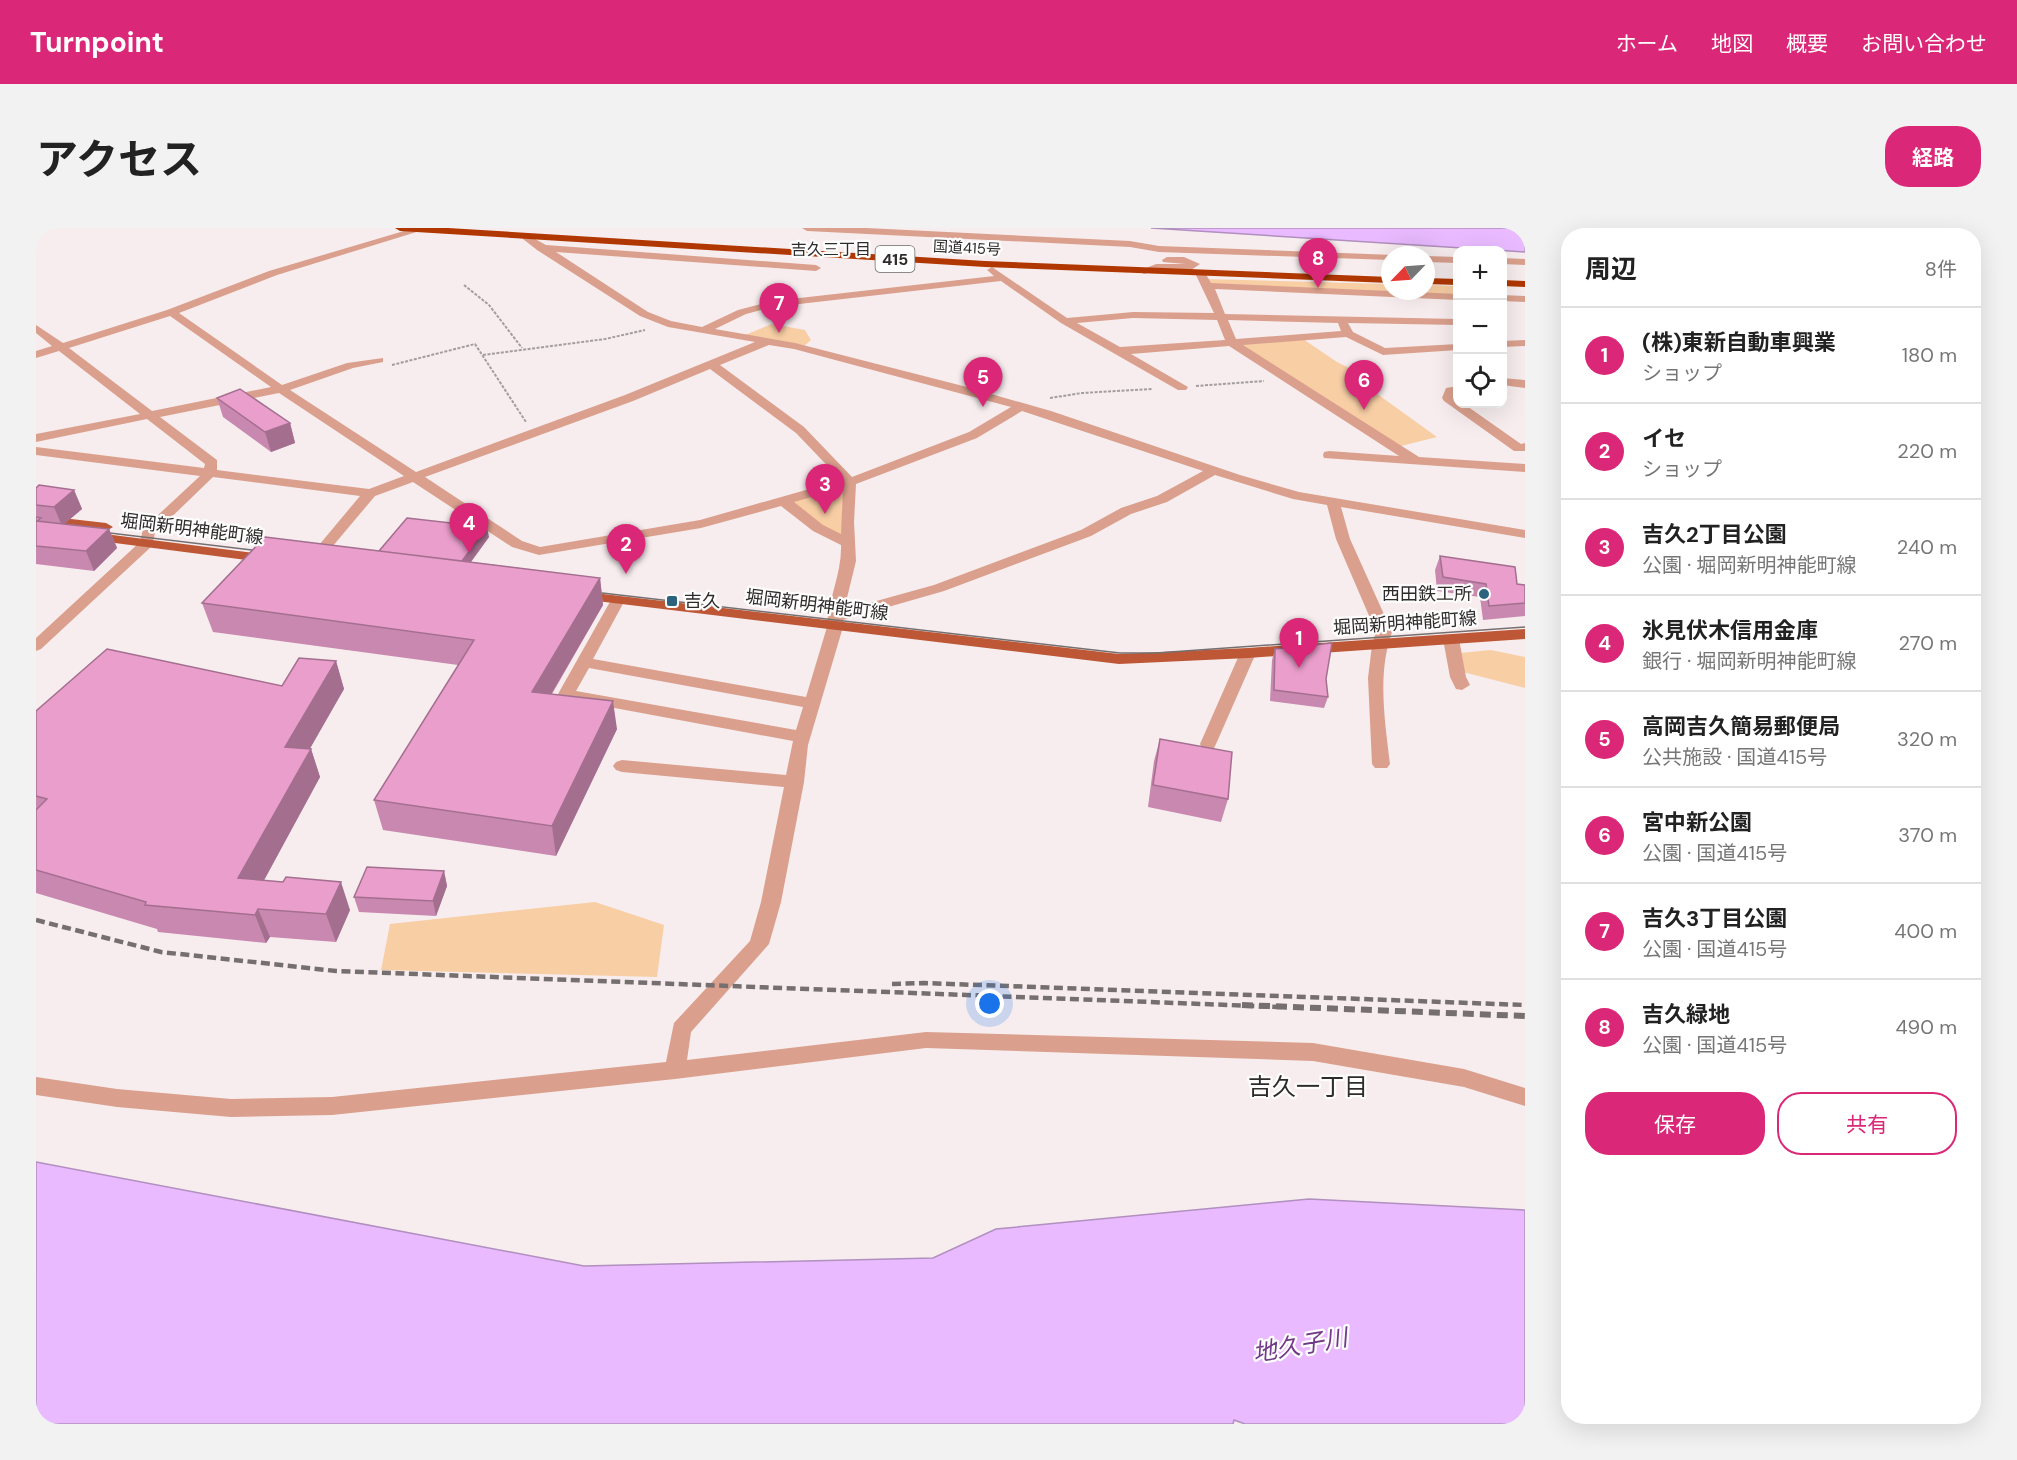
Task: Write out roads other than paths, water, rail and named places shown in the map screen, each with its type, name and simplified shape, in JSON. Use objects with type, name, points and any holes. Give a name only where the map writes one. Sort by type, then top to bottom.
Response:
[{"type":"highway","name":"国道415号","points":[[400,228],[985,264],[1381,280]]},
{"type":"highway","points":[[1435,281],[1453,282]]},
{"type":"highway","points":[[1507,283],[1525,284]]},
{"type":"main road","name":"堀岡新明神能町線","points":[[36,519],[147,538]]},
{"type":"main road","name":"堀岡新明神能町線","points":[[36,529],[147,538],[338,561]]},
{"type":"main road","name":"堀岡新明神能町線","points":[[1525,622],[1381,638],[1248,653],[1119,659],[835,622],[562,588],[618,600],[835,622],[1120,648],[1381,638],[1451,639],[1525,634]]},
{"type":"street","points":[[807,228],[1130,244],[1160,249],[1381,257]]},
{"type":"street","points":[[36,355],[171,312],[273,273],[418,230]]},
{"type":"street","points":[[951,235],[952,240],[1113,254]]},
{"type":"street","points":[[526,237],[644,314],[668,324],[822,352],[1020,407],[1160,451],[1265,488],[1333,502],[1525,534]]},
{"type":"street","points":[[540,247],[816,268]]},
{"type":"street","points":[[1435,259],[1453,260]]},
{"type":"street","points":[[1144,271],[1156,267],[1191,267],[1195,264],[1184,260],[1148,260]]},
{"type":"street","points":[[1507,261],[1525,262]]},
{"type":"street","points":[[985,264],[1065,321],[1182,387]]},
{"type":"street","points":[[1200,273],[1208,286],[1232,343],[1416,461]]},
{"type":"street","points":[[704,330],[742,312],[773,304],[1002,278]]},
{"type":"street","points":[[1208,286],[1453,297]]},
{"type":"street","points":[[1507,298],[1525,299]]},
{"type":"street","points":[[171,312],[281,389],[517,544],[539,551],[701,524],[850,482],[973,435],[1020,407]]},
{"type":"street","points":[[1065,321],[1133,315],[1453,322]]},
{"type":"street","points":[[1340,320],[1348,334]]},
{"type":"street","points":[[36,328],[212,463],[210,473],[36,646]]},
{"type":"street","points":[[1119,351],[1348,334],[1383,352],[1453,347]]},
{"type":"street","points":[[300,557],[370,493],[629,398],[710,363],[768,342]]},
{"type":"street","points":[[1507,343],[1525,343]]},
{"type":"street","points":[[36,438],[281,389],[329,371],[379,360]]},
{"type":"street","points":[[675,1070],[681,1029],[759,944],[771,902],[802,737],[835,622],[849,561],[847,522],[850,482],[800,430],[710,363]]},
{"type":"street","points":[[1507,382],[1525,384]]},
{"type":"street","points":[[1453,391],[1449,391],[1448,398],[1453,401]]},
{"type":"street","points":[[1463,408],[1520,447],[1525,447]]},
{"type":"street","points":[[36,451],[370,493]]},
{"type":"street","points":[[1329,455],[1525,468]]},
{"type":"street","points":[[835,622],[939,588],[1086,533],[1126,511],[1162,499],[1213,471]]},
{"type":"street","points":[[784,501],[818,528],[848,543]]},
{"type":"street","points":[[1333,502],[1343,539],[1381,638],[1376,715],[1381,764]]},
{"type":"street","points":[[618,600],[566,694],[802,737]]},
{"type":"street","points":[[1451,639],[1458,677],[1462,685]]},
{"type":"street","points":[[1208,744],[1248,653]]},
{"type":"street","points":[[584,662],[812,704]]},
{"type":"street","points":[[622,766],[795,782]]},
{"type":"street","points":[[36,1086],[117,1098],[231,1108],[320,1106],[675,1070],[926,1040],[1313,1052],[1464,1078],[1525,1097]]},
{"type":"water","points":[[1151,228],[1525,228],[1525,252],[1507,251],[1507,246],[1432,246]]},
{"type":"water","name":"地久子川","points":[[36,1162],[584,1266],[933,1258],[996,1229],[1309,1199],[1525,1210],[1525,1424],[1245,1424],[1234,1420],[1233,1424],[36,1424]]},
{"type":"tram line","points":[[93,531],[269,552]]},
{"type":"tram line","points":[[585,591],[1120,653],[1156,653],[1525,627]]},
{"type":"railway","points":[[36,920],[161,952],[336,971],[1281,1007]]},
{"type":"railway","points":[[892,984],[924,983],[1525,1005]]},
{"type":"railway","points":[[1242,1005],[1525,1016]]},
{"type":"place","name":"吉久緑地","points":[[1318,288]]},
{"type":"place","name":"吉久3丁目公園","points":[[779,333]]},
{"type":"place","name":"高岡吉久簡易郵便局","points":[[983,407]]},
{"type":"place","name":"宮中新公園","points":[[1364,410]]},
{"type":"place","name":"吉久2丁目公園","points":[[825,514]]},
{"type":"place","name":"氷見伏木信用金庫","points":[[469,553]]},
{"type":"place","name":"イセ","points":[[626,574]]},
{"type":"place","name":"西田鉄工所","points":[[1484,594]]},
{"type":"place","name":"吉久","points":[[672,601]]},
{"type":"place","name":"(株)東新自動車興業","points":[[1299,668]]},
{"type":"district","name":"吉久三丁目","points":[[831,249]]},
{"type":"district","name":"吉久一丁目","points":[[1308,1086]]}]
